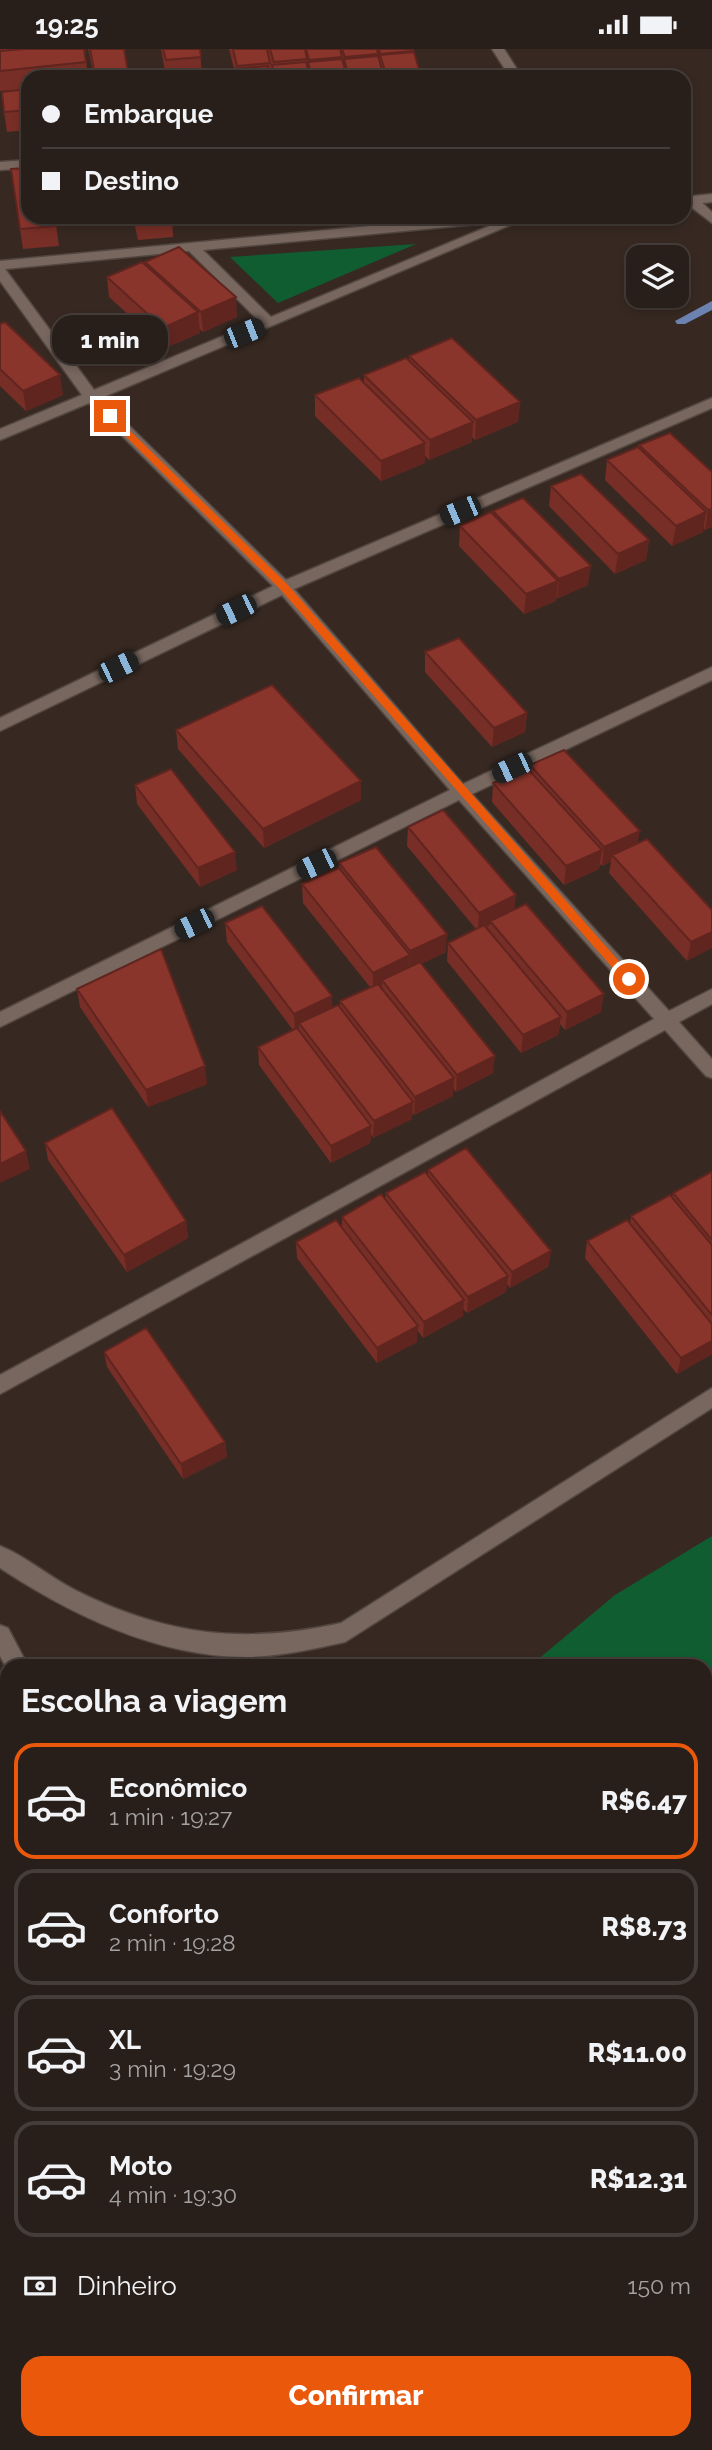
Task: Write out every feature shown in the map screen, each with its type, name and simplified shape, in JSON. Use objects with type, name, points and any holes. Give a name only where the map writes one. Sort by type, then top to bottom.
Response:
[{"type":"street","points":[[498,49],[512,70]]},
{"type":"street","points":[[0,166],[21,165]]},
{"type":"street","points":[[691,201],[712,198]]},
{"type":"street","points":[[691,204],[712,219]]},
{"type":"street","points":[[434,224],[0,268],[91,397],[284,587],[461,792],[712,1071]]},
{"type":"street","points":[[0,435],[505,224]]},
{"type":"street","points":[[192,247],[269,323]]},
{"type":"street","points":[[0,725],[284,587],[712,403]]},
{"type":"street","points":[[0,1020],[461,792],[712,673]]},
{"type":"street","points":[[0,1385],[712,996]]},
{"type":"street","points":[[0,1556],[31,1578],[87,1606],[142,1629],[185,1640],[228,1646],[286,1645],[345,1632],[712,1397]]},
{"type":"street","points":[[0,1635],[13,1659]]},
{"type":"green space","points":[[416,244],[278,303],[230,257]]},
{"type":"green space","points":[[712,1536],[712,1659],[538,1659],[615,1595]]},
{"type":"building","points":[[84,49],[86,62],[0,71],[0,51]]},
{"type":"building","points":[[90,49],[124,49],[128,70],[94,70]]},
{"type":"building","points":[[163,49],[200,49],[201,57],[166,60]]},
{"type":"building","points":[[233,49],[267,49],[270,63],[237,66]]},
{"type":"building","points":[[270,49],[305,49],[307,59],[274,62]]},
{"type":"building","points":[[306,49],[340,49],[342,57],[309,60]]},
{"type":"building","points":[[342,49],[377,49],[378,54],[345,57]]},
{"type":"building","points":[[379,49],[413,49],[413,51],[380,54]]},
{"type":"building","points":[[414,52],[419,70],[385,70],[380,55]]},
{"type":"building","points":[[378,56],[382,70],[347,70],[344,59]]},
{"type":"building","points":[[342,59],[345,70],[310,70],[308,62]]},
{"type":"building","points":[[306,62],[308,70],[273,70],[272,65]]},
{"type":"building","points":[[268,66],[269,70],[233,70]]},
{"type":"building","points":[[21,90],[21,111],[4,112],[2,92]]},
{"type":"building","points":[[21,168],[21,224],[56,226],[20,229],[11,169]]},
{"type":"building","points":[[179,247],[236,297],[201,312],[145,262]]},
{"type":"building","points":[[142,262],[198,312],[163,328],[107,277]]},
{"type":"building","points":[[5,322],[60,375],[23,391],[0,369],[0,324]]},
{"type":"building","points":[[452,338],[520,402],[476,420],[409,356]]},
{"type":"building","points":[[406,358],[473,422],[430,440],[364,375]]},
{"type":"building","points":[[359,378],[425,443],[381,461],[315,395]]},
{"type":"building","points":[[670,433],[712,472],[712,509],[708,510],[639,445]]},
{"type":"building","points":[[638,447],[706,512],[676,526],[607,460]]},
{"type":"building","points":[[581,474],[649,540],[618,554],[551,486]]},
{"type":"building","points":[[523,498],[591,566],[559,579],[493,511]]},
{"type":"building","points":[[491,512],[558,581],[526,594],[460,526]]},
{"type":"building","points":[[459,638],[527,713],[494,728],[425,652]]},
{"type":"building","points":[[272,685],[361,781],[263,829],[176,730]]},
{"type":"building","points":[[564,750],[640,831],[604,847],[530,765]]},
{"type":"building","points":[[527,768],[602,850],[566,866],[493,783]]},
{"type":"building","points":[[171,769],[235,852],[198,868],[135,785]]},
{"type":"building","points":[[443,810],[516,895],[479,913],[408,827]]},
{"type":"building","points":[[647,839],[712,910],[712,932],[691,942],[612,855]]},
{"type":"building","points":[[376,847],[447,934],[410,951],[339,863]]},
{"type":"building","points":[[339,868],[410,955],[373,973],[302,884]]},
{"type":"building","points":[[526,904],[604,994],[567,1012],[490,921]]},
{"type":"building","points":[[262,906],[332,996],[294,1014],[225,923]]},
{"type":"building","points":[[484,925],[561,1017],[523,1035],[448,943]]},
{"type":"building","points":[[161,949],[205,1066],[146,1090],[77,989]]},
{"type":"building","points":[[420,962],[495,1056],[457,1075],[382,980]]},
{"type":"building","points":[[378,984],[454,1078],[415,1097],[340,1001]]},
{"type":"building","points":[[338,1005],[413,1102],[374,1121],[299,1023]]},
{"type":"building","points":[[297,1028],[371,1126],[331,1146],[258,1047]]},
{"type":"building","points":[[112,1108],[186,1221],[124,1255],[45,1143]]},
{"type":"building","points":[[0,1111],[26,1151],[0,1164]]},
{"type":"building","points":[[466,1148],[551,1251],[512,1272],[428,1170]]},
{"type":"building","points":[[425,1172],[508,1276],[468,1297],[386,1193]]},
{"type":"building","points":[[712,1173],[712,1240],[673,1193]]},
{"type":"building","points":[[381,1194],[464,1300],[424,1322],[342,1217]]},
{"type":"building","points":[[670,1195],[712,1245],[712,1315],[631,1216]]},
{"type":"building","points":[[336,1220],[418,1326],[377,1348],[296,1242]]},
{"type":"building","points":[[627,1220],[712,1324],[712,1341],[681,1358],[587,1241]]},
{"type":"building","points":[[146,1328],[225,1442],[181,1464],[104,1352]]},
{"type":"waterway","points":[[681,321],[712,305]]},
{"type":"route","points":[[110,416],[284,587],[461,792],[629,979]]}]
